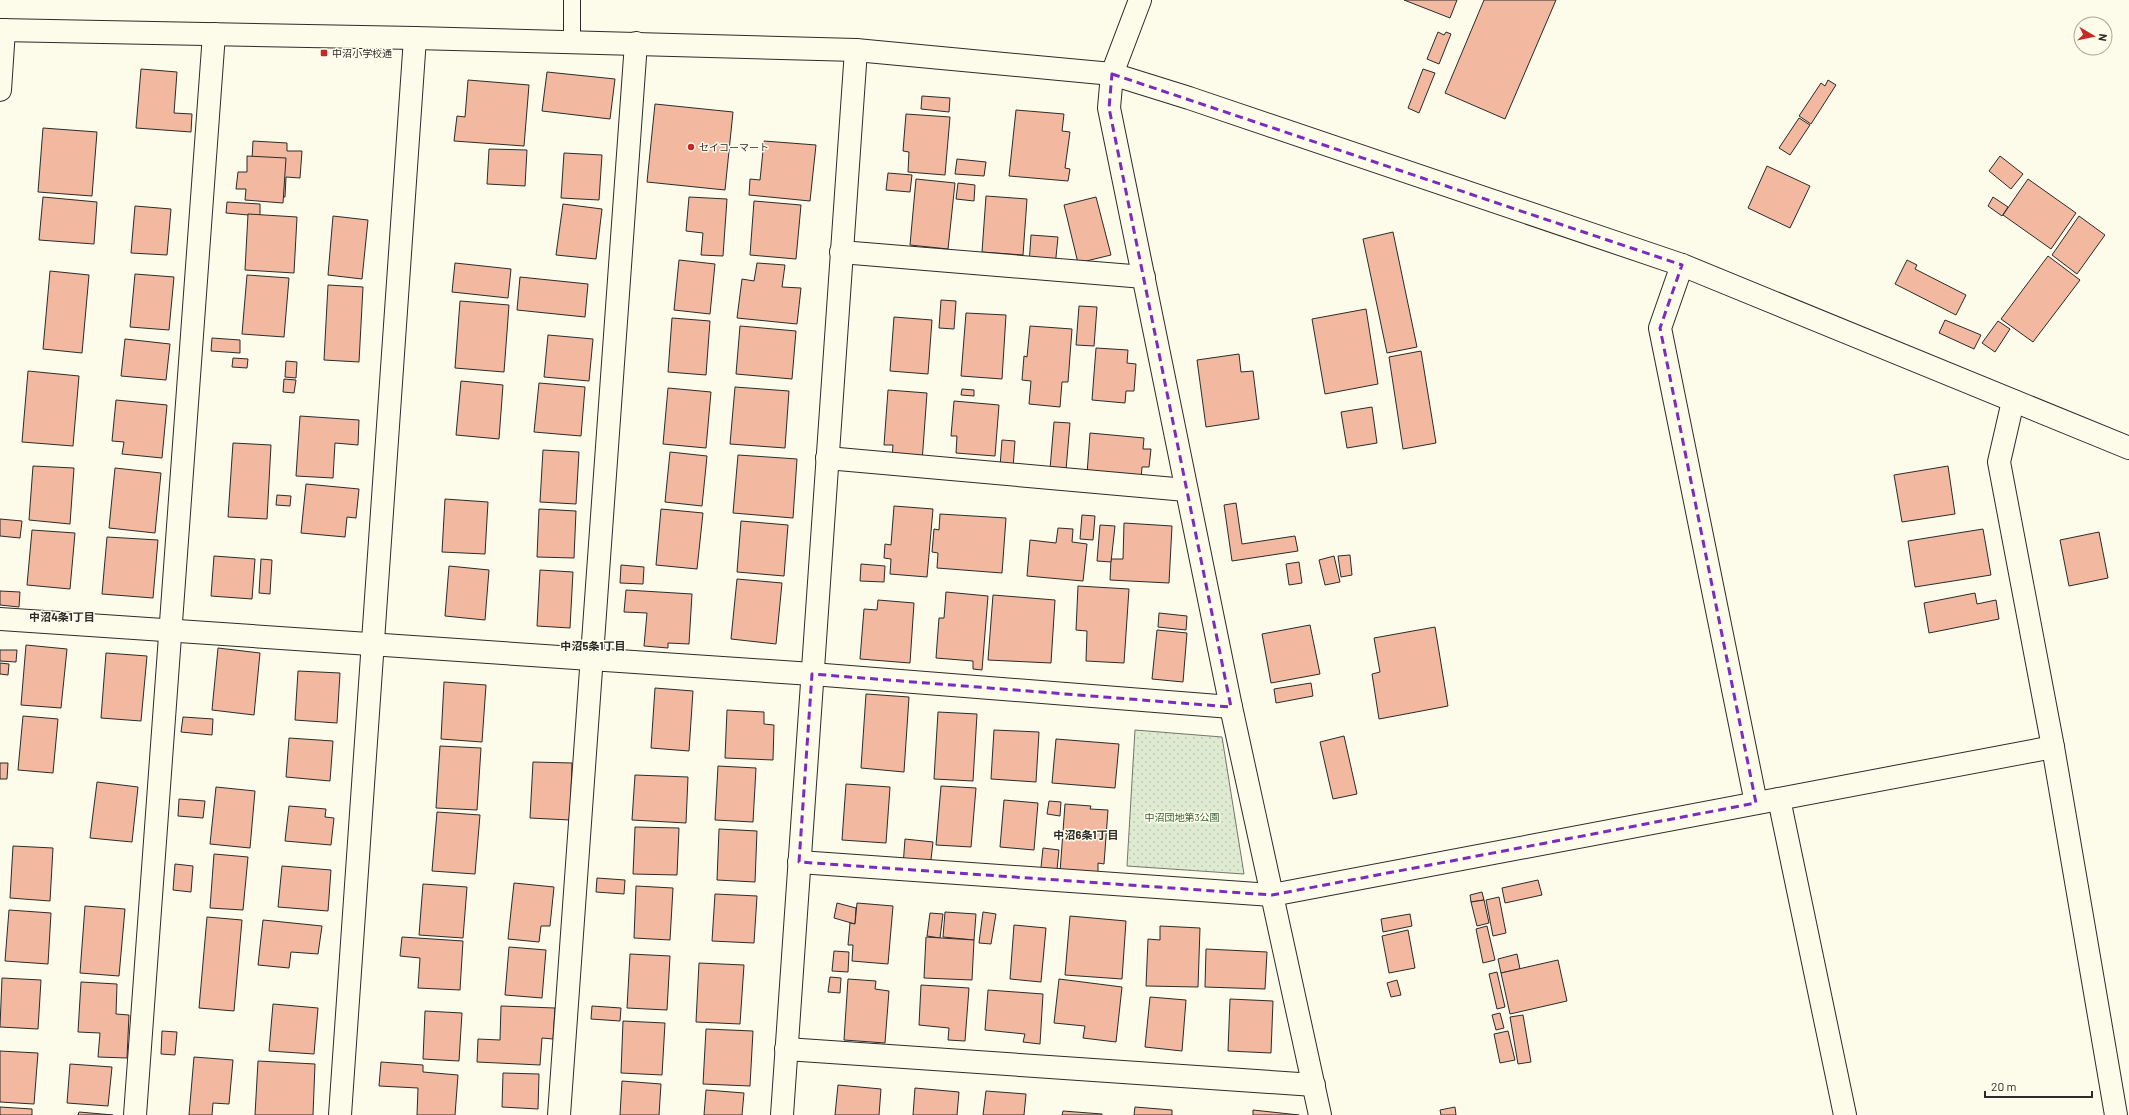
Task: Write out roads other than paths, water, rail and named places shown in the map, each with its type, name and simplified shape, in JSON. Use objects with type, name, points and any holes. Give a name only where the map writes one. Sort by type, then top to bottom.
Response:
[{"type":"street","points":[[1140,0],[1112,74],[1109,108],[1231,706],[1320,1115]]},
{"type":"street","points":[[0,90],[2,30],[636,43],[856,50],[1112,74],[1196,100],[1682,265],[2129,448]]},
{"type":"street","points":[[134,1115],[214,34]]},
{"type":"street","points":[[340,1115],[415,38]]},
{"type":"street","points":[[559,1115],[636,43]]},
{"type":"street","points":[[782,1115],[856,50]]},
{"type":"street","points":[[841,252],[1144,277]]},
{"type":"street","points":[[1682,265],[1660,328],[1756,803]]},
{"type":"street","points":[[2013,401],[1999,462],[2053,747],[2116,1115]]},
{"type":"street","points":[[827,458],[1186,490]]},
{"type":"street","points":[[0,619],[812,674],[1231,706]]},
{"type":"street","points":[[799,862],[1272,894],[2053,747]]},
{"type":"street","points":[[1779,798],[1845,1115]]},
{"type":"street","points":[[786,1049],[1314,1085]]},
{"type":"lane","points":[[572,0],[572,42]]},
{"type":"place","name":"中沼小学校通","points":[[324,53]]},
{"type":"place","name":"セイコーマート","points":[[691,147]]},
{"type":"district","name":"中沼4条1丁目","points":[[62,617]]},
{"type":"district","name":"中沼5条1丁目","points":[[593,646]]},
{"type":"district","name":"中沼6条1丁目","points":[[1086,835]]},
{"type":"park label","name":"中沼団地第3公園","points":[[1182,817]]}]
